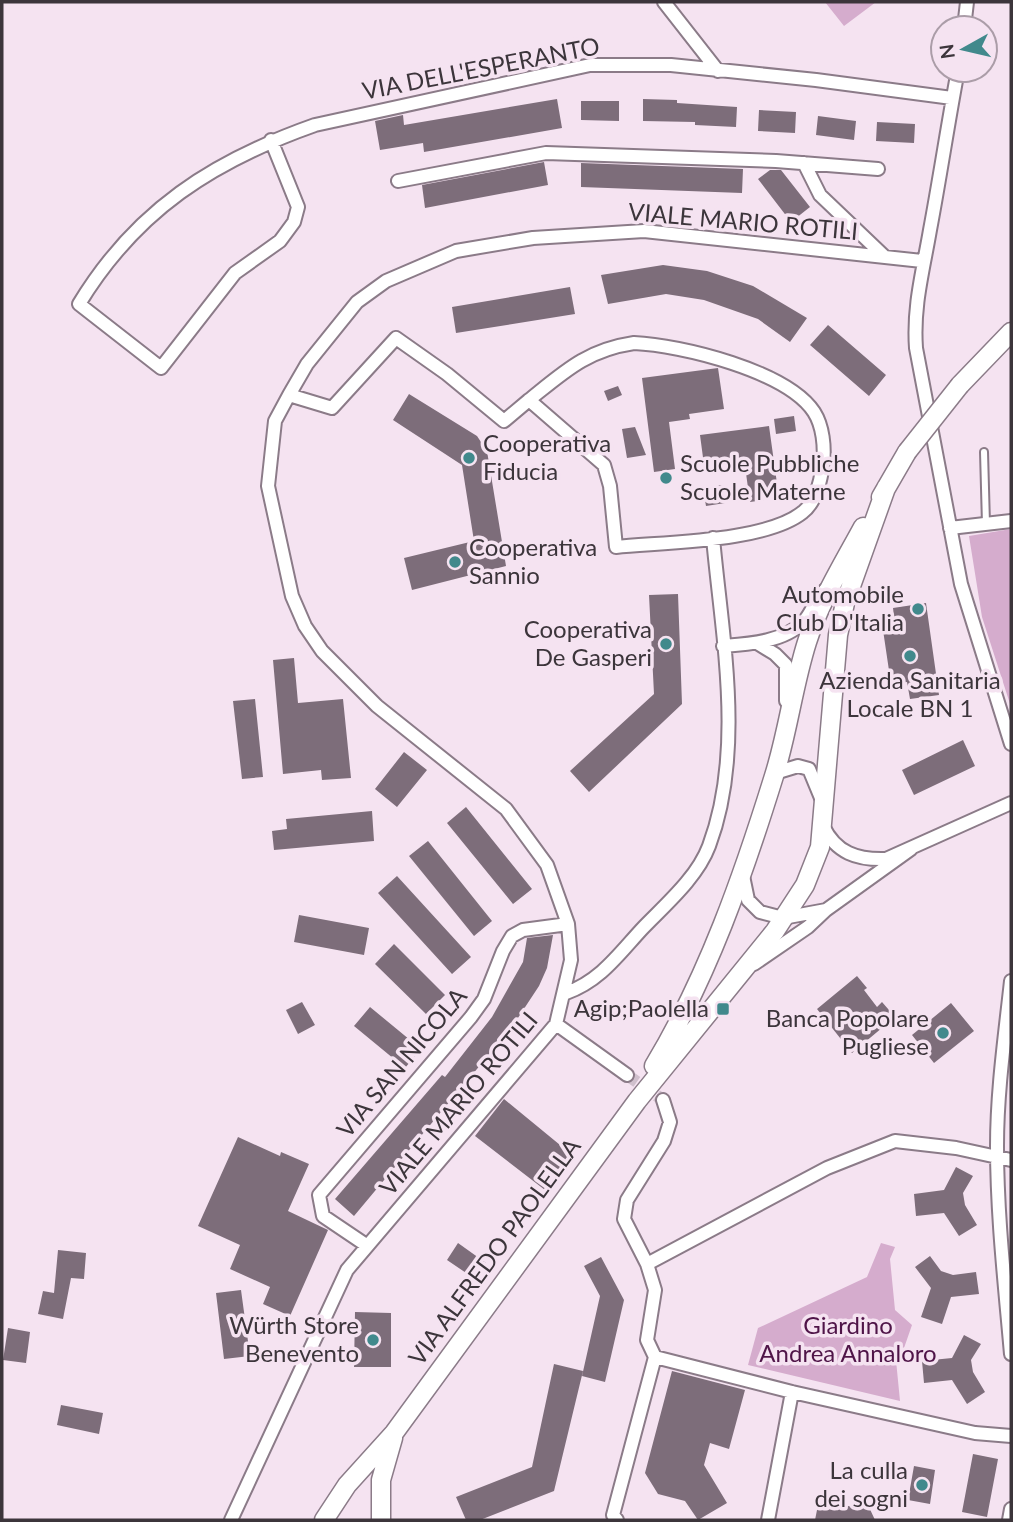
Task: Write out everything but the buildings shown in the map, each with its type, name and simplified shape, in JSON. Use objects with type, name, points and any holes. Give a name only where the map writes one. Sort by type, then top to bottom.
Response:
[{"type":"main road","name":"VIA ALFREDO PAOLELLA","points":[[637,1101],[695,989],[743,870],[775,773],[807,641],[835,579],[907,452],[960,385],[1011,332]]},
{"type":"main road","name":"VIA ALFREDO PAOLELLA","points":[[324,1520],[347,1485],[394,1433],[637,1101],[783,918],[812,870],[820,847],[838,635],[845,603],[886,488]]},
{"type":"main road","name":"VIA ALFREDO PAOLELLA","points":[[381,1520],[381,1480],[394,1433]]},
{"type":"street","points":[[664,2],[718,71]]},
{"type":"street","name":"VIA DELL'ESPERANTO","points":[[271,140],[298,207],[294,222],[280,241],[235,273],[161,368],[79,304],[99,271],[141,222],[192,183],[271,140],[359,114],[590,65],[671,65],[816,80],[952,99]]},
{"type":"street","points":[[955,84],[930,233],[922,261],[914,316],[916,348],[968,615],[1011,744]]},
{"type":"street","points":[[398,181],[546,153],[804,163],[878,169]]},
{"type":"street","points":[[804,163],[820,195],[884,257]]},
{"type":"street","name":"VIALE MARIO ROTILI","points":[[231,1520],[336,1291],[366,1245],[556,1024],[566,993],[571,960],[568,924],[547,865],[506,809],[377,706],[322,651],[305,626],[292,596],[268,486],[275,421],[289,395],[307,364],[357,302],[396,276],[456,251],[533,238],[644,230],[922,261]]},
{"type":"street","points":[[289,395],[332,408],[396,338],[447,374],[504,421],[529,400],[587,356],[607,347],[634,343],[657,344],[721,359],[790,389],[815,414],[823,441],[822,475],[806,511],[772,528],[713,538],[616,547],[610,486],[604,465],[529,400]]},
{"type":"street","points":[[950,528],[1011,521]]},
{"type":"street","points":[[566,993],[589,985],[679,890],[709,847],[727,759],[723,646],[713,538]]},
{"type":"street","points":[[723,646],[757,643],[795,629],[806,621],[813,602],[835,579]]},
{"type":"street","points":[[757,643],[775,654],[786,665],[785,736]]},
{"type":"street","points":[[775,773],[798,766],[808,769],[823,802]]},
{"type":"street","points":[[821,823],[829,838],[848,855],[868,860],[886,859],[1011,803]]},
{"type":"street","points":[[739,974],[808,927],[826,910],[911,849]]},
{"type":"street","points":[[743,870],[748,900],[760,912],[783,918],[826,910]]},
{"type":"street","name":"VIA SAN NICOLA","points":[[366,1245],[323,1216],[318,1204],[320,1195],[471,1017],[484,999],[503,951],[512,936],[523,930],[568,924]]},
{"type":"street","points":[[1011,981],[998,1158],[999,1224],[1011,1354]]},
{"type":"street","points":[[556,1024],[627,1075]]},
{"type":"street","points":[[617,1520],[613,1515],[654,1357],[647,1340],[654,1290],[647,1264],[624,1219],[627,1200],[664,1141],[670,1122],[663,1100]]},
{"type":"street","points":[[647,1264],[827,1168],[895,1141],[1011,1160]]},
{"type":"street","points":[[654,1357],[792,1392],[975,1433],[1011,1436]]},
{"type":"street","points":[[768,1520],[792,1392]]},
{"type":"street","points":[[1009,1520],[1011,1509]]},
{"type":"lane","points":[[984,452],[986,524]]},
{"type":"green space","points":[[825,2],[876,2],[844,26]]},
{"type":"green space","points":[[1011,529],[1011,707],[982,617],[969,536]]},
{"type":"green space","name":"Giardino Andrea Annaloro","points":[[881,1243],[895,1247],[890,1259],[895,1310],[912,1325],[904,1348],[895,1350],[900,1401],[748,1365],[758,1328],[867,1277]]},
{"type":"tunnel","points":[[627,1075],[663,1100]]},
{"type":"place","name":"Cooperativa Fiducia","points":[[469,458]]},
{"type":"place","name":"Scuole Pubbliche Scuole Materne","points":[[666,478]]},
{"type":"place","name":"Cooperativa Sannio","points":[[455,562]]},
{"type":"place","name":"Automobile Club D'Italia","points":[[918,609]]},
{"type":"place","name":"Cooperativa De Gasperi","points":[[666,644]]},
{"type":"place","name":"Azienda Sanitaria Locale BN 1","points":[[910,656]]},
{"type":"place","name":"Agip;Paolella","points":[[723,1009]]},
{"type":"place","name":"Banca Popolare Pugliese","points":[[943,1033]]},
{"type":"place","name":"Würth Store Benevento","points":[[373,1340]]},
{"type":"place","name":"La culla dei sogni","points":[[922,1485]]}]
